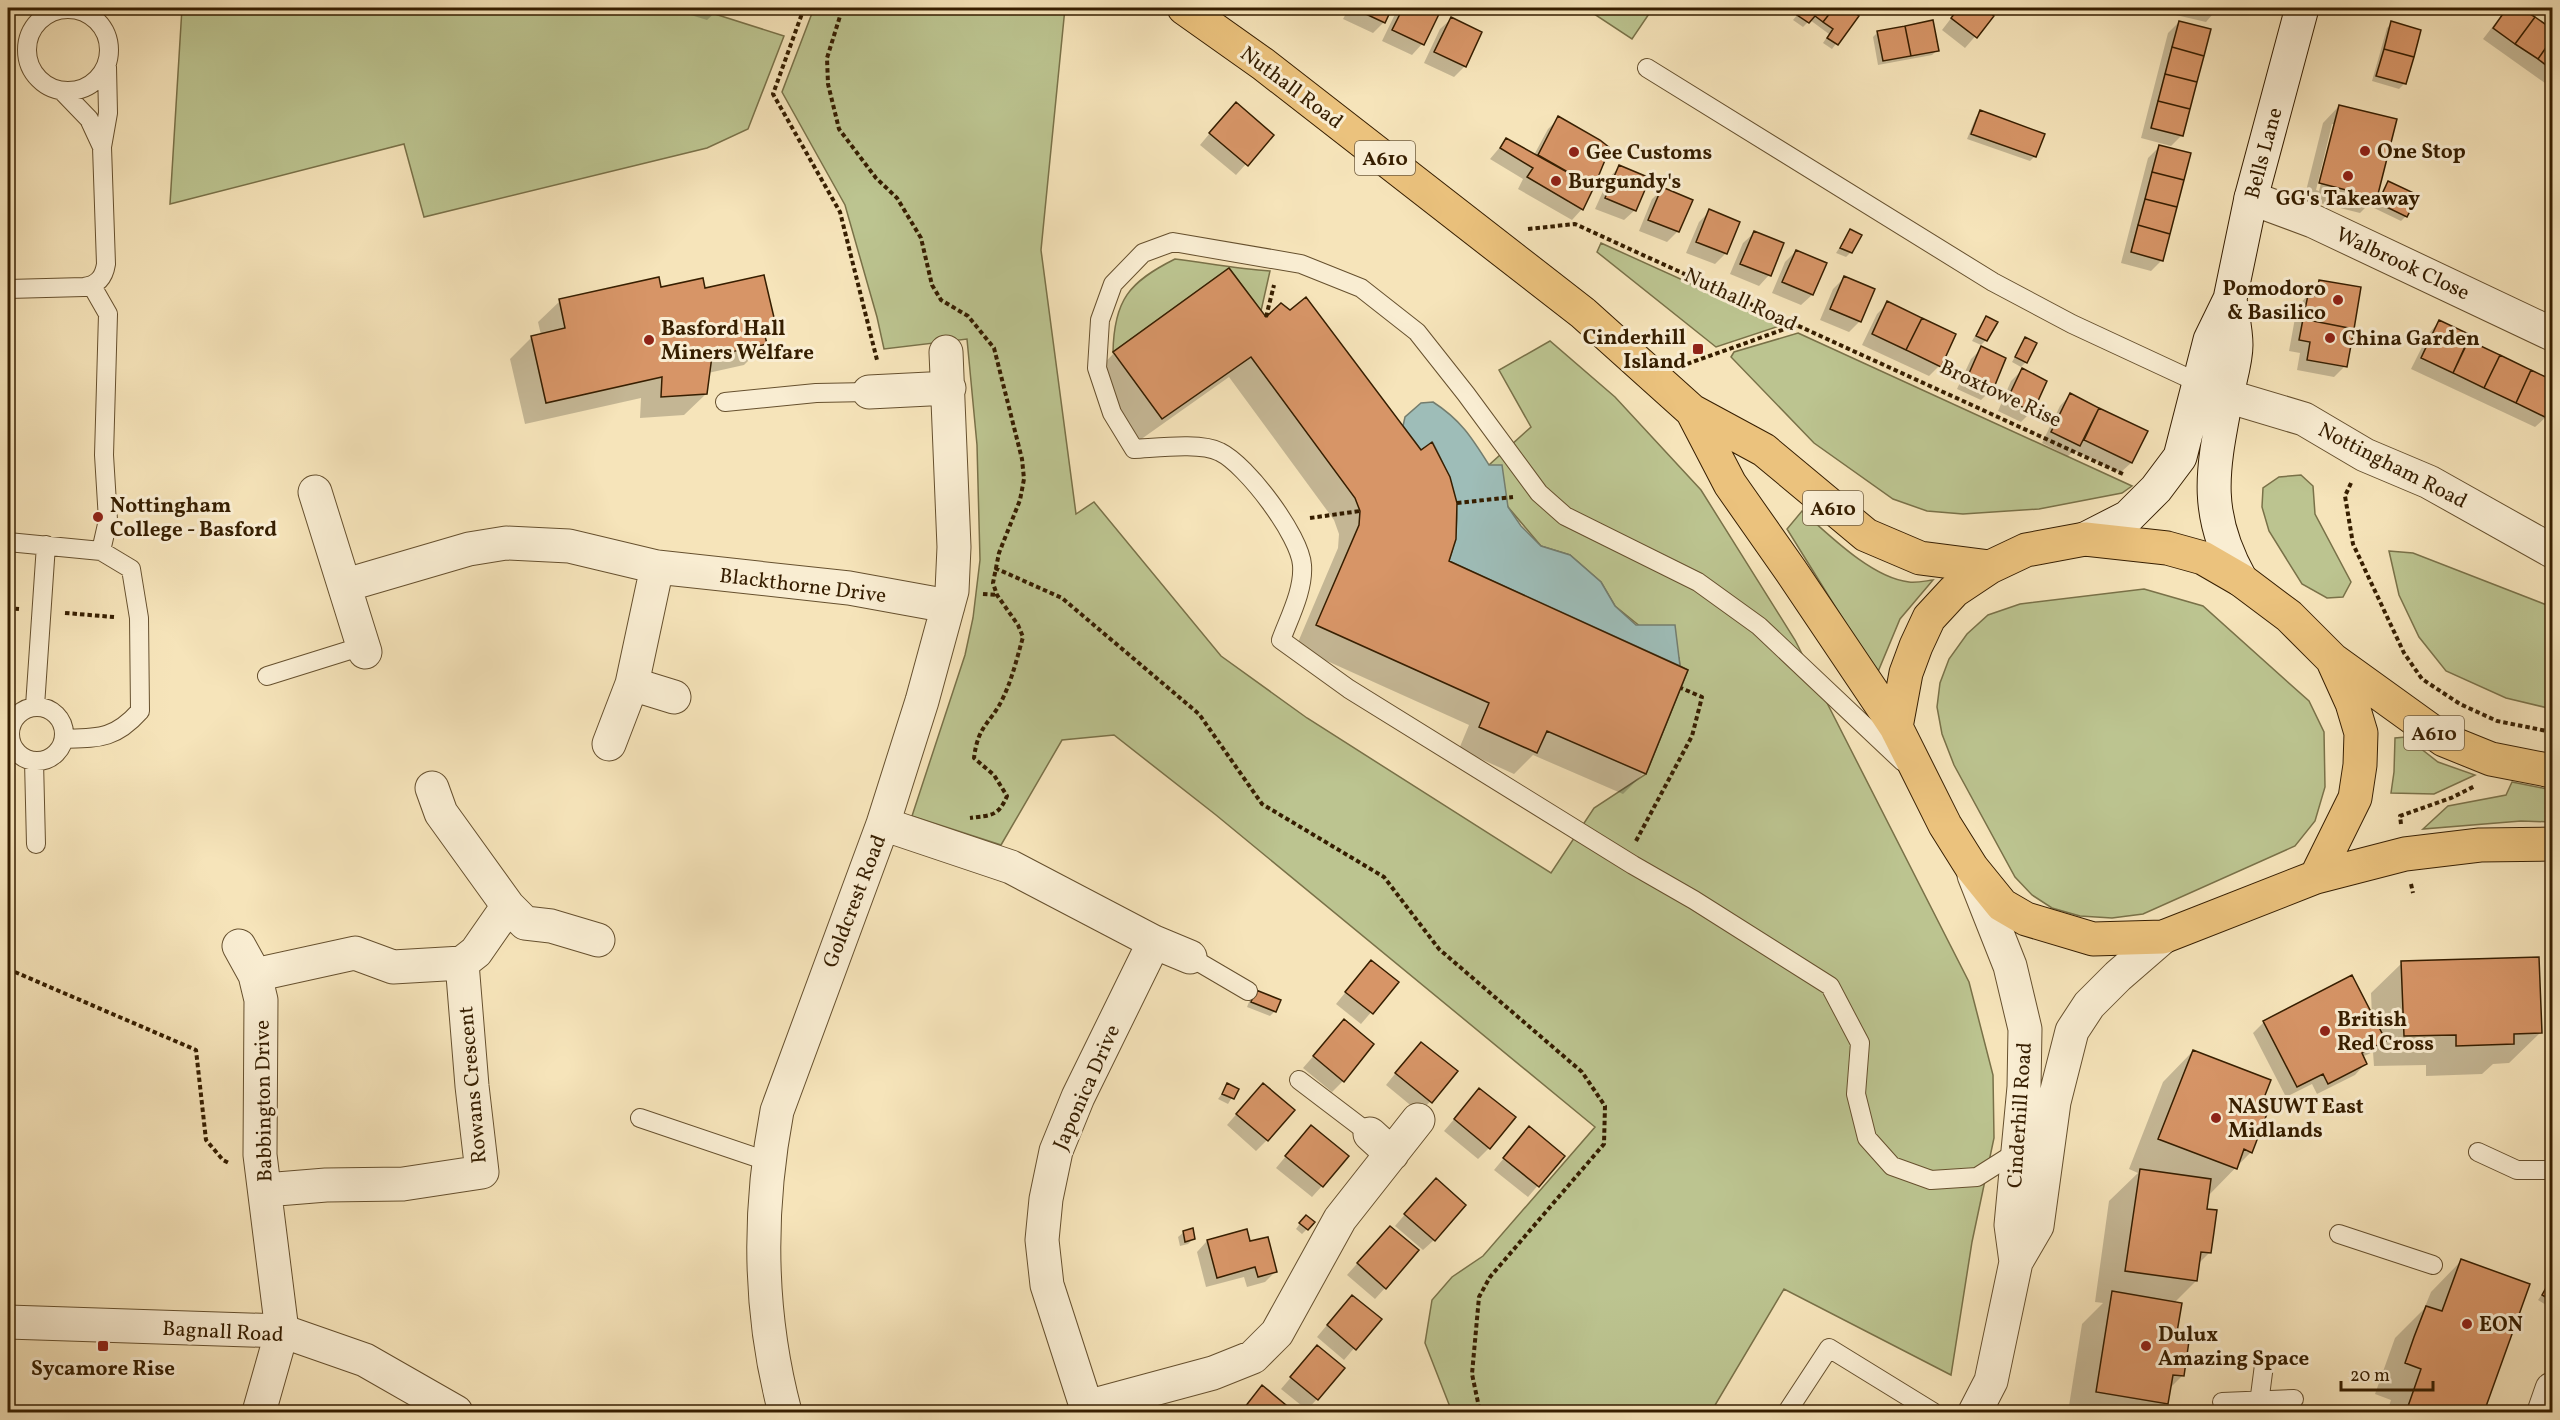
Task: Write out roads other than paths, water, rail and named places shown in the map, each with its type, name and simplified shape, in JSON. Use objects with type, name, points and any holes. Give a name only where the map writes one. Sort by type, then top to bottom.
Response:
[{"type":"highway","name":"Nuthall Road","points":[[1184,8],[1263,64],[1483,234],[1583,314],[1692,411]]},
{"type":"highway","name":"A610","points":[[1692,411],[1764,450],[1866,535],[1920,558],[1990,567]]},
{"type":"highway","name":"A610","points":[[1692,411],[1730,484],[1896,727],[1945,825],[1972,868],[2002,904],[2026,920],[2093,939],[2163,937],[2316,877],[2405,854],[2480,845],[2553,843]]},
{"type":"highway","name":"A610","points":[[1896,727],[1906,673],[1929,618],[1954,591],[1990,567],[2026,550],[2085,539],[2167,548],[2204,558],[2241,580],[2289,616],[2333,660],[2444,740],[2491,759],[2553,771]]},
{"type":"highway","name":"A610","points":[[2316,877],[2355,798],[2360,765],[2361,733],[2352,703],[2333,660]]},
{"type":"street","name":"Bells Lane","points":[[2085,539],[2128,516],[2156,489],[2180,457],[2236,346],[2230,299],[2251,198],[2302,8]]},
{"type":"street","name":"Walbrook Close","points":[[2251,198],[2313,221],[2553,334]]},
{"type":"street","name":"Goldcrest Road","points":[[785,1413],[768,1336],[763,1253],[767,1161],[777,1111],[883,824],[922,701],[952,591],[954,547],[946,352]]},
{"type":"street","points":[[874,392],[949,388]]},
{"type":"street","name":"Bells Lane","points":[[2213,389],[2214,507],[2217,529],[2227,556],[2241,580]]},
{"type":"street","name":"Nottingham Road","points":[[2213,389],[2304,419],[2365,455],[2429,482],[2553,551]]},
{"type":"street","points":[[315,492],[346,585],[364,649]]},
{"type":"street","name":"Blackthorne Drive","points":[[346,585],[469,549],[506,543],[569,546],[657,567],[849,588],[948,606]]},
{"type":"street","points":[[609,744],[632,684],[657,567]]},
{"type":"street","points":[[632,684],[674,697]]},
{"type":"street","points":[[432,788],[441,813],[508,906],[525,923],[551,926],[598,940]]},
{"type":"street","points":[[883,824],[1011,867],[1154,942],[1190,957]]},
{"type":"street","name":"Cinderhill Road","points":[[1972,868],[2010,966],[2025,1029],[2026,1065],[2011,1225],[2016,1262]]},
{"type":"street","points":[[255,975],[355,953],[393,967],[462,963],[476,952],[508,906]]},
{"type":"street","name":"Cinderhill Road","points":[[1976,1413],[1991,1381],[2016,1262],[2037,1226],[2054,1102],[2072,1031],[2097,997],[2163,937]]},
{"type":"street","name":"Japonica Drive","points":[[1088,1410],[1047,1285],[1042,1240],[1046,1199],[1056,1151],[1078,1097],[1154,942]]},
{"type":"street","name":"Babbington Drive","points":[[239,946],[255,975],[261,1000],[260,1155],[282,1331]]},
{"type":"street","name":"Rowans Crescent","points":[[265,1190],[326,1185],[403,1184],[482,1172],[462,963]]},
{"type":"street","points":[[1088,1410],[1213,1374],[1253,1357],[1277,1333],[1381,1144],[1418,1120]]},
{"type":"street","name":"Bagnall Road","points":[[8,1322],[282,1331],[365,1360],[456,1413]]},
{"type":"street","points":[[259,1413],[282,1331]]},
{"type":"street","points":[[2544,1413],[2553,1389]]},
{"type":"lane","points":[[8,289],[92,286],[105,273],[106,264],[102,147],[108,113],[109,39],[93,16],[80,9],[66,8],[52,11],[41,18],[32,29],[27,54],[38,78],[49,86],[62,91],[75,91],[87,87],[99,78],[107,67]]},
{"type":"lane","points":[[1647,68],[1993,282],[2072,324],[2213,389]]},
{"type":"lane","points":[[62,91],[89,119],[102,147]]},
{"type":"lane","points":[[1924,782],[1759,626],[1698,582],[1565,516],[1539,493],[1416,332],[1361,288],[1301,264],[1173,242],[1143,253],[1113,284],[1100,320],[1097,368],[1112,413],[1134,449],[1205,448],[1220,452],[1247,472],[1283,522],[1302,564],[1300,584],[1281,640],[1349,689],[1830,986],[1860,1043],[1856,1094],[1867,1138],[1892,1166],[1931,1180],[1977,1177],[2018,1151]]},
{"type":"lane","points":[[92,286],[108,314],[104,455],[108,520],[101,551]]},
{"type":"lane","points":[[725,402],[816,393],[874,392]]},
{"type":"lane","points":[[8,542],[101,551],[131,569],[139,618],[140,711],[126,727],[104,737],[64,739]]},
{"type":"lane","points":[[35,706],[46,545]]},
{"type":"lane","points":[[267,676],[364,649]]},
{"type":"lane","points":[[35,706],[52,711],[59,717],[63,725],[64,739],[58,751],[51,757],[34,761],[26,758],[13,746],[10,729],[19,713],[35,706]]},
{"type":"lane","points":[[34,761],[36,844]]},
{"type":"lane","points":[[1190,957],[1248,991]]},
{"type":"lane","points":[[1299,1080],[1381,1144]]},
{"type":"lane","points":[[640,1118],[767,1161]]},
{"type":"lane","points":[[2478,1152],[2517,1170],[2553,1170]]},
{"type":"lane","points":[[2338,1234],[2433,1265]]},
{"type":"lane","points":[[1787,1413],[1828,1348],[1933,1413]]},
{"type":"lane","points":[[2259,1407],[2264,1365]]},
{"type":"lane","points":[[2222,1402],[2259,1407],[2294,1400]]},
{"type":"water","points":[[1433,402],[1465,430],[1489,465],[1502,465],[1508,507],[1521,526],[1541,546],[1570,555],[1601,582],[1615,606],[1636,625],[1675,625],[1680,666],[1449,561],[1454,544],[1457,514],[1452,486],[1433,443],[1421,450],[1403,426],[1405,417],[1421,403]]},
{"type":"place","name":"One Stop","points":[[2365,151]]},
{"type":"place","name":"Gee Customs","points":[[1574,152]]},
{"type":"place","name":"GG's Takeaway","points":[[2348,176]]},
{"type":"place","name":"Burgundy's","points":[[1556,181]]},
{"type":"place","name":"Pomodoro & Basilico","points":[[2338,300]]},
{"type":"place","name":"China Garden","points":[[2330,338]]},
{"type":"place","name":"Basford Hall Miners Welfare","points":[[649,340]]},
{"type":"place","name":"Cinderhill Island","points":[[1698,349]]},
{"type":"place","name":"Nottingham College - Basford","points":[[98,517]]},
{"type":"place","name":"British Red Cross","points":[[2325,1031]]},
{"type":"place","name":"NASUWT East Midlands","points":[[2216,1118]]},
{"type":"place","name":"EON","points":[[2467,1324]]},
{"type":"place","name":"Sycamore Rise","points":[[103,1346]]},
{"type":"place","name":"Dulux Amazing Space","points":[[2146,1346]]}]
